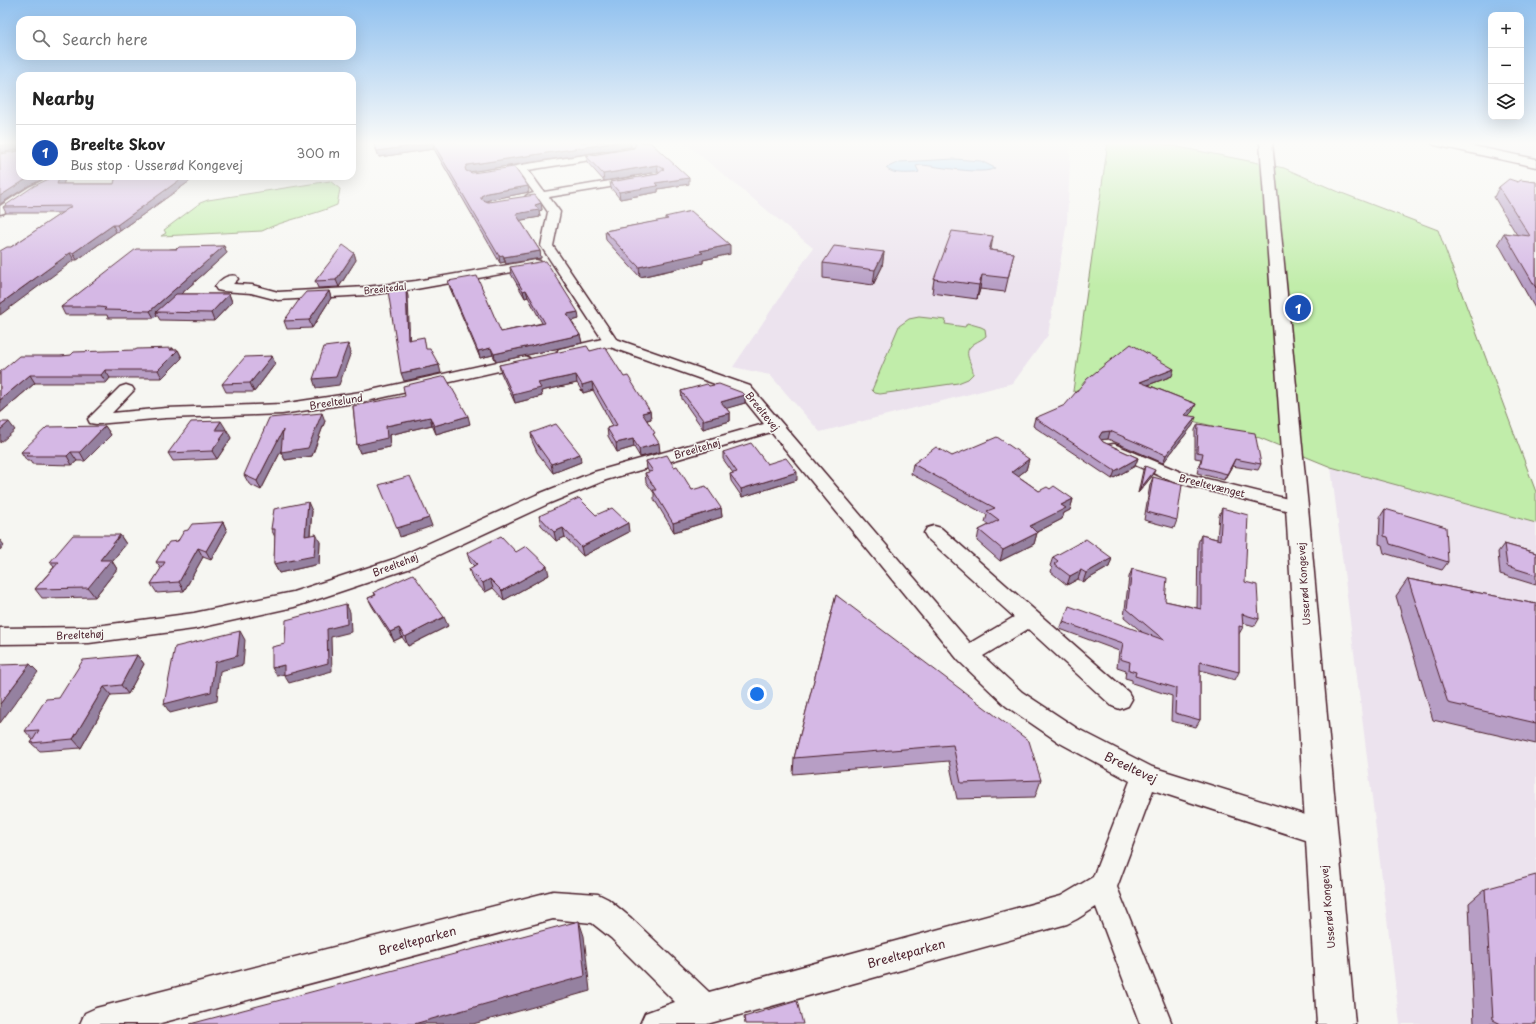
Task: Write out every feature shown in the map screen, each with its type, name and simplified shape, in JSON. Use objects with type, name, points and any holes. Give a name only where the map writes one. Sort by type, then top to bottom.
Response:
[{"type":"main road","name":"Usserød Kongevej","points":[[1272,190],[1297,507],[1320,832],[1336,1024]]},
{"type":"street","points":[[0,211],[32,190]]},
{"type":"street","points":[[537,190],[554,212],[547,246],[611,342]]},
{"type":"street","points":[[518,199],[572,190]]},
{"type":"street","name":"Breeltedal","points":[[231,279],[222,287],[252,289],[278,296],[358,291],[416,285],[557,260]]},
{"type":"street","name":"Breeltelund","points":[[126,390],[96,419],[166,413],[282,409],[367,396],[611,342]]},
{"type":"street","name":"Breeltevej","points":[[611,342],[744,389],[967,655],[1014,699],[1069,736],[1145,776],[1320,832]]},
{"type":"street","name":"Breeltehøj","points":[[0,636],[89,635],[194,621],[294,599],[401,564],[543,499],[600,476],[775,426]]},
{"type":"street","name":"Breeltevænget","points":[[1108,445],[1177,477],[1297,507]]},
{"type":"street","points":[[934,533],[1120,699]]},
{"type":"street","points":[[967,655],[1029,618]]},
{"type":"street","points":[[1145,776],[1103,887],[1156,1024]]},
{"type":"street","name":"Breelteparken","points":[[656,1024],[704,1009],[1068,909],[1103,887]]},
{"type":"street","name":"Breelteparken","points":[[96,1024],[553,905],[598,909],[621,928],[704,1009]]},
{"type":"shaded area","points":[[742,190],[1069,190],[1067,222],[1048,335],[1013,383],[820,432],[770,375],[733,367],[813,248]]},
{"type":"shaded area","points":[[1331,467],[1536,523],[1536,1024],[1400,1024]]},
{"type":"green space","points":[[274,190],[340,190],[337,205],[280,223],[262,231],[161,236],[166,233],[164,230],[200,203],[208,200]]},
{"type":"green space","points":[[1101,190],[1334,190],[1438,230],[1536,492],[1536,523],[1331,467],[1260,438],[1073,391]]},
{"type":"green space","points":[[919,317],[946,320],[945,324],[965,327],[967,323],[985,329],[986,336],[972,345],[968,350],[968,357],[973,374],[968,379],[958,383],[880,394],[875,393],[872,390],[899,326],[909,319]]},
{"type":"building","points":[[0,190],[10,190],[0,196]]},
{"type":"building","points":[[28,190],[166,190],[117,225],[113,225],[73,253],[70,253],[0,304],[0,251],[7,247],[11,247],[72,206],[3,207]]},
{"type":"building","points":[[460,190],[506,190],[487,193],[481,196],[481,199],[488,202],[535,195],[541,203],[535,205],[539,210],[516,214],[540,251],[504,257],[503,255],[499,256]]},
{"type":"building","points":[[617,190],[633,190],[619,192]]},
{"type":"building","points":[[1501,190],[1536,190],[1536,288],[1504,233],[1530,236]]},
{"type":"building","points":[[691,211],[730,245],[700,251],[703,253],[639,267],[605,231],[668,219],[665,217]]},
{"type":"building","points":[[952,231],[993,236],[989,250],[1014,253],[1008,278],[982,275],[979,285],[934,279]]},
{"type":"building","points":[[343,245],[354,253],[336,280],[315,281]]},
{"type":"building","points":[[224,246],[150,311],[104,310],[106,308],[100,307],[61,307],[136,249],[177,249],[179,247]]},
{"type":"building","points":[[834,246],[884,252],[875,270],[823,263]]},
{"type":"building","points":[[546,261],[578,312],[567,314],[580,335],[494,354],[491,348],[478,351],[448,281],[477,276],[501,332],[545,323],[526,290],[523,291],[510,267]]},
{"type":"building","points":[[406,289],[408,340],[424,337],[426,349],[430,349],[439,365],[401,373],[388,291]]},
{"type":"building","points":[[329,291],[309,320],[284,321],[306,292]]},
{"type":"building","points":[[176,294],[229,294],[211,313],[156,312]]},
{"type":"building","points":[[348,344],[336,377],[313,379],[324,347]]},
{"type":"building","points":[[1131,344],[1174,369],[1140,382],[1196,404],[1184,415],[1196,417],[1166,455],[1110,431],[1102,432],[1099,437],[1103,442],[1138,458],[1115,471],[1035,418],[1065,405],[1087,379]]},
{"type":"building","points":[[587,346],[590,351],[605,347],[624,377],[628,376],[650,411],[642,413],[655,433],[653,434],[659,443],[639,449],[633,439],[616,443],[607,428],[617,425],[592,382],[582,385],[576,375],[538,383],[541,388],[513,395],[499,365]]},
{"type":"building","points":[[173,348],[170,350],[178,350],[158,370],[105,370],[101,375],[30,375],[0,400],[0,372],[19,356],[62,356],[71,355],[74,352]]},
{"type":"building","points":[[272,356],[250,383],[222,384],[245,357]]},
{"type":"building","points":[[445,376],[468,416],[434,426],[430,417],[386,426],[387,438],[357,445],[353,406],[405,396],[403,386]]},
{"type":"building","points":[[707,384],[709,386],[719,384],[745,395],[721,402],[730,413],[703,420],[681,391]]},
{"type":"building","points":[[322,413],[308,448],[281,452],[283,430],[257,481],[244,475],[269,418]]},
{"type":"building","points":[[221,421],[215,430],[227,430],[212,451],[168,453],[191,422]]},
{"type":"building","points":[[0,422],[9,422],[0,430]]},
{"type":"building","points":[[556,424],[580,454],[551,464],[536,443],[531,433]]},
{"type":"building","points":[[1198,424],[1255,433],[1261,464],[1235,459],[1227,474],[1200,467],[1203,453],[1197,452]]},
{"type":"building","points":[[105,426],[80,452],[71,452],[67,456],[26,456],[30,452],[21,452],[47,427]]},
{"type":"building","points":[[997,437],[1029,459],[1012,472],[1039,491],[1047,487],[1050,489],[1054,486],[1073,499],[1061,505],[1066,508],[1030,526],[1037,533],[1003,550],[979,530],[999,520],[987,511],[995,508],[913,464],[936,447],[952,456]]},
{"type":"building","points":[[751,443],[767,464],[786,458],[797,472],[741,489],[730,474],[737,472],[723,452]]},
{"type":"building","points":[[667,455],[674,467],[677,466],[692,490],[706,486],[721,508],[673,523],[653,490],[656,490],[645,473],[653,471],[646,461]]},
{"type":"building","points":[[1145,466],[1155,470],[1140,489]]},
{"type":"building","points":[[410,476],[429,518],[397,528],[379,485]]},
{"type":"building","points":[[1153,477],[1182,485],[1177,520],[1147,512]]},
{"type":"building","points":[[579,498],[596,515],[612,508],[628,523],[581,547],[563,528],[554,532],[539,516]]},
{"type":"building","points":[[308,502],[305,536],[316,534],[314,556],[274,564],[275,529],[271,529],[274,509]]},
{"type":"building","points":[[1222,508],[1248,515],[1245,582],[1257,585],[1259,619],[1242,614],[1243,627],[1239,626],[1239,672],[1200,662],[1200,720],[1175,713],[1176,688],[1135,676],[1136,672],[1129,670],[1130,662],[1120,659],[1123,643],[1063,622],[1069,606],[1164,640],[1127,609],[1132,569],[1167,578],[1165,601],[1201,609],[1201,535],[1220,540]]},
{"type":"building","points":[[1385,509],[1446,527],[1448,562],[1390,544],[1388,537],[1384,536]]},
{"type":"building","points":[[223,522],[206,551],[198,548],[179,582],[151,584],[165,562],[156,562],[169,542],[178,541],[184,531],[188,530],[192,524]]},
{"type":"building","points":[[73,535],[120,535],[100,560],[111,560],[88,588],[35,589],[59,562],[50,562]]},
{"type":"building","points":[[501,536],[516,552],[526,546],[547,566],[502,591],[490,579],[483,583],[469,569],[477,564],[467,553]]},
{"type":"building","points":[[1086,539],[1112,558],[1086,573],[1081,570],[1070,576],[1054,564],[1058,561],[1053,557]]},
{"type":"building","points":[[1504,544],[1536,553],[1536,575],[1507,566]]},
{"type":"building","points":[[413,574],[444,617],[405,637],[399,628],[390,632],[368,598],[376,595],[374,592]]},
{"type":"building","points":[[1408,579],[1536,604],[1536,723],[1448,703]]},
{"type":"building","points":[[836,595],[1029,741],[1041,780],[961,783],[953,745],[794,758]]},
{"type":"building","points":[[346,604],[347,624],[327,629],[328,663],[284,675],[284,665],[272,668],[272,647],[285,644],[286,620]]},
{"type":"building","points":[[240,631],[237,656],[215,662],[211,692],[164,704],[175,647]]},
{"type":"building","points":[[137,655],[121,685],[104,687],[73,739],[31,743],[39,730],[25,731],[46,699],[59,698],[83,660]]},
{"type":"building","points":[[30,664],[0,704],[0,665]]},
{"type":"building","points":[[1536,875],[1536,1024],[1501,1024],[1493,1020],[1485,889]]},
{"type":"building","points":[[579,921],[585,976],[414,1024],[190,1024]]},
{"type":"building","points":[[797,1001],[803,1024],[745,1024],[744,1017]]},
{"type":"place","name":"Breelte Skov","points":[[1298,308]]}]
